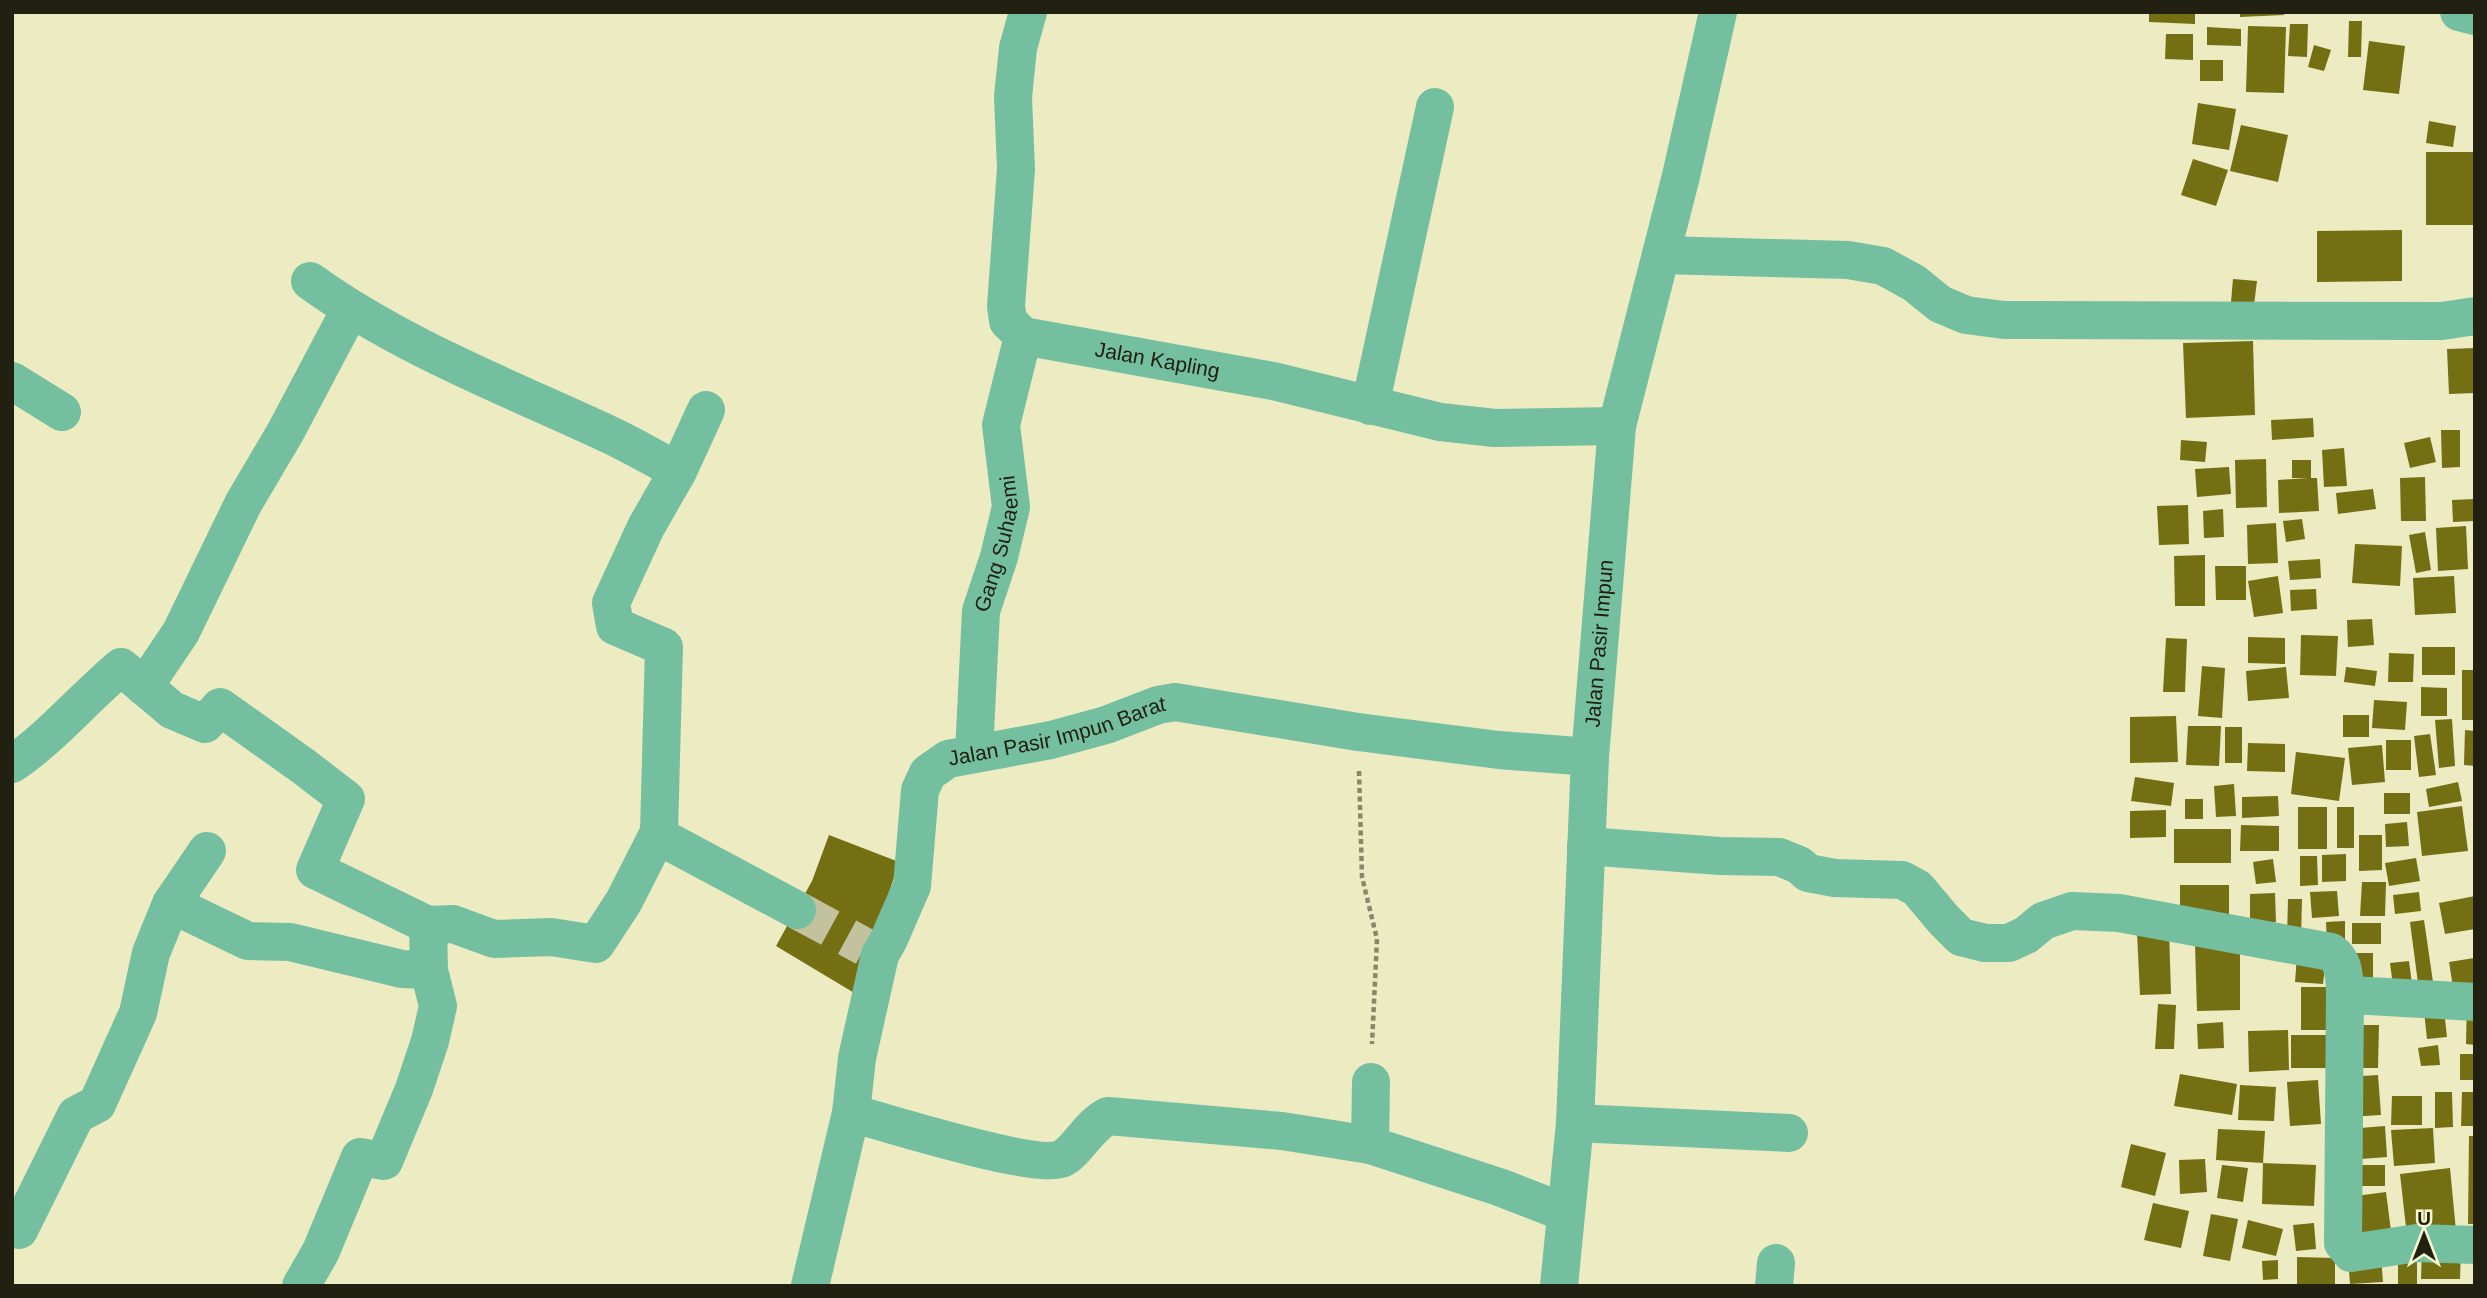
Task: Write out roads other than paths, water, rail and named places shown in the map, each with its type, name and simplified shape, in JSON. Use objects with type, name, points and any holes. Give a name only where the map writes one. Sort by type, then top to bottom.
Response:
[{"type":"street","points":[[1024,337],[1008,321],[1006,306],[1016,169],[1013,97],[1018,48],[1028,12]]},
{"type":"street","name":"Jalan Pasir Impun","points":[[1559,1286],[1575,1124],[1590,757],[1617,426],[1661,255],[1718,12]]},
{"type":"street","points":[[2459,12],[2475,16]]},
{"type":"street","points":[[1370,406],[1435,107]]},
{"type":"street","points":[[1661,255],[1848,261],[1883,266],[1914,283],[1940,304],[1966,315],[2004,320],[2442,321],[2475,316]]},
{"type":"street","points":[[310,281],[350,310],[516,394],[610,435],[678,471]]},
{"type":"street","points":[[144,687],[181,632],[243,504],[286,431],[350,310]]},
{"type":"street","name":"Jalan Kapling","points":[[1024,337],[1273,381],[1440,422],[1495,428],[1617,426]]},
{"type":"street","name":"Gang Suhaemi","points":[[974,753],[981,611],[1012,507],[1001,425],[1024,337]]},
{"type":"street","points":[[12,381],[62,412]]},
{"type":"street","points":[[12,764],[26,755],[121,667],[172,710],[205,724],[220,707],[346,799],[316,870],[428,925],[453,924],[494,939],[551,937],[596,944],[624,901],[659,832],[664,647],[615,626],[611,603],[646,527],[678,471],[706,410]]},
{"type":"street","name":"Jalan Pasir Impun Barat","points":[[810,1286],[851,1113],[872,951],[912,886],[920,790],[928,773],[948,759],[1051,740],[1106,725],[1158,705],[1175,702],[1358,732],[1499,750],[1590,757]]},
{"type":"street","points":[[659,832],[666,840],[797,910]]},
{"type":"street","points":[[1586,846],[1720,856],[1779,857],[1799,864],[1808,873],[1835,878],[1902,880],[1917,888],[1961,937],[1985,943],[2009,943],[2026,935],[2043,921],[2072,911],[2119,913],[2331,952],[2337,956],[2344,971],[2345,992],[2343,1243],[2351,1253],[2417,1243],[2475,1245]]},
{"type":"street","points":[[12,1226],[19,1230],[76,1115],[97,1104],[138,1013],[151,953],[171,904],[207,851]]},
{"type":"street","points":[[171,904],[248,940],[290,942],[401,969],[429,970]]},
{"type":"street","points":[[301,1286],[321,1251],[360,1157],[384,1161],[430,1041],[438,1006],[429,970],[428,925]]},
{"type":"street","points":[[2345,992],[2363,996],[2475,1002]]},
{"type":"street","points":[[1370,1145],[1371,1082]]},
{"type":"street","points":[[851,1113],[970,1146],[1044,1162],[1063,1159],[1098,1120],[1108,1116],[1282,1131],[1370,1145],[1499,1187],[1566,1213]]},
{"type":"street","points":[[1575,1124],[1789,1133]]},
{"type":"tunnel","points":[[797,910],[865,947]]}]
